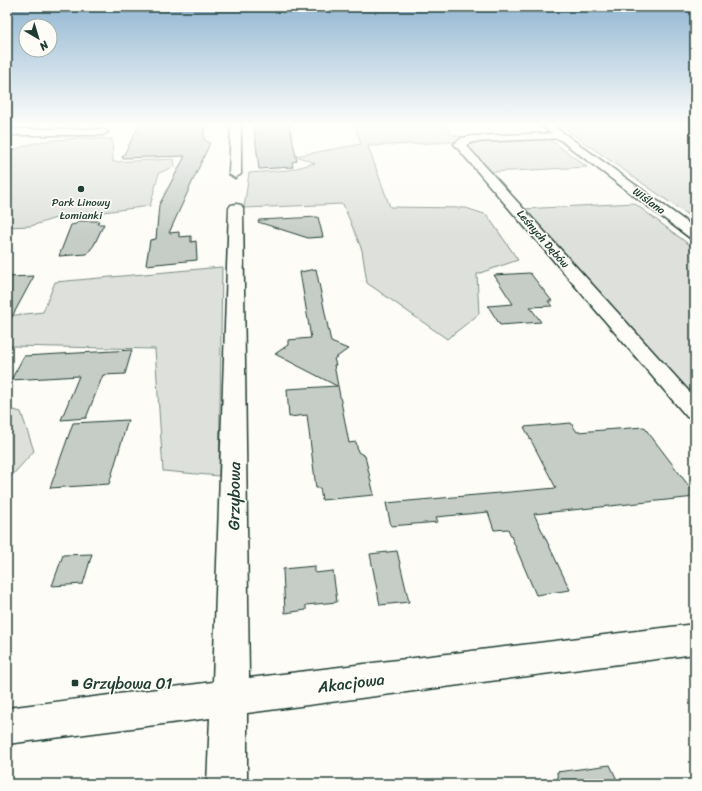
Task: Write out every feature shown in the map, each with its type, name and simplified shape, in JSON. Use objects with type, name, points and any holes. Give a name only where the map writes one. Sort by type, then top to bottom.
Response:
[{"type":"street","points":[[236,161],[236,174]]},
{"type":"street","name":"Leśnych Dębów","points":[[474,161],[695,412]]},
{"type":"street","name":"Wiślana","points":[[594,161],[695,235]]},
{"type":"street","name":"Grzybowa","points":[[227,784],[229,699],[232,673],[236,208]]},
{"type":"street","name":"Akacjowa","points":[[7,726],[695,639]]},
{"type":"shaded area","name":"Park Linowy Łomianki","points":[[7,161],[174,161],[175,166],[159,173],[150,206],[56,218],[31,226],[7,227]]},
{"type":"shaded area","points":[[309,161],[373,161],[390,207],[466,208],[487,215],[518,260],[477,274],[479,314],[447,339],[367,283],[362,250],[343,204],[244,208],[249,173],[289,170],[315,163]]},
{"type":"shaded area","points":[[481,161],[579,161],[587,167],[492,172]]},
{"type":"shaded area","points":[[611,161],[695,161],[695,220]]},
{"type":"shaded area","points":[[634,203],[695,249],[695,397],[522,209]]},
{"type":"shaded area","points":[[222,267],[219,476],[163,471],[155,349],[10,346],[7,351],[7,316],[43,312],[55,282]]},
{"type":"shaded area","points":[[7,408],[21,412],[34,451],[7,481]]},
{"type":"building","points":[[182,161],[202,161],[169,233],[179,232],[179,237],[191,236],[191,242],[196,241],[197,260],[146,265],[150,240],[156,239],[159,205]]},
{"type":"building","points":[[258,161],[297,161],[292,162],[293,167],[259,169]]},
{"type":"building","points":[[318,217],[323,237],[308,238],[258,222],[259,220]]},
{"type":"building","points":[[78,221],[99,221],[97,224],[104,224],[94,245],[87,254],[59,256],[71,225],[76,224]]},
{"type":"building","points":[[316,269],[331,342],[348,349],[334,359],[336,365],[334,365],[349,443],[356,442],[358,452],[365,456],[374,495],[322,500],[320,488],[316,488],[307,415],[289,417],[287,389],[337,386],[275,354],[288,345],[288,340],[311,338],[300,272]]},
{"type":"building","points":[[530,273],[552,301],[548,301],[552,306],[530,307],[541,322],[500,325],[488,306],[513,304],[494,275]]},
{"type":"building","points":[[34,276],[7,326],[7,277]]},
{"type":"building","points":[[132,350],[125,374],[103,375],[86,418],[61,420],[79,376],[11,380],[24,356]]},
{"type":"building","points":[[128,420],[109,484],[50,488],[73,423]]},
{"type":"building","points":[[571,423],[577,432],[644,427],[695,494],[695,497],[534,514],[570,590],[536,595],[508,529],[494,530],[488,512],[436,517],[438,522],[391,526],[386,503],[556,488],[524,427]]},
{"type":"building","points":[[397,551],[409,602],[380,605],[370,554]]},
{"type":"building","points":[[92,554],[83,584],[52,586],[63,555]]},
{"type":"building","points":[[315,566],[315,573],[333,571],[337,602],[306,605],[306,610],[285,613],[283,569]]},
{"type":"building","points":[[610,765],[619,784],[558,784],[557,772]]},
{"type":"place","name":"Park Linowy Łomianki","points":[[81,189]]},
{"type":"place","name":"Grzybowa 01","points":[[75,683]]}]
